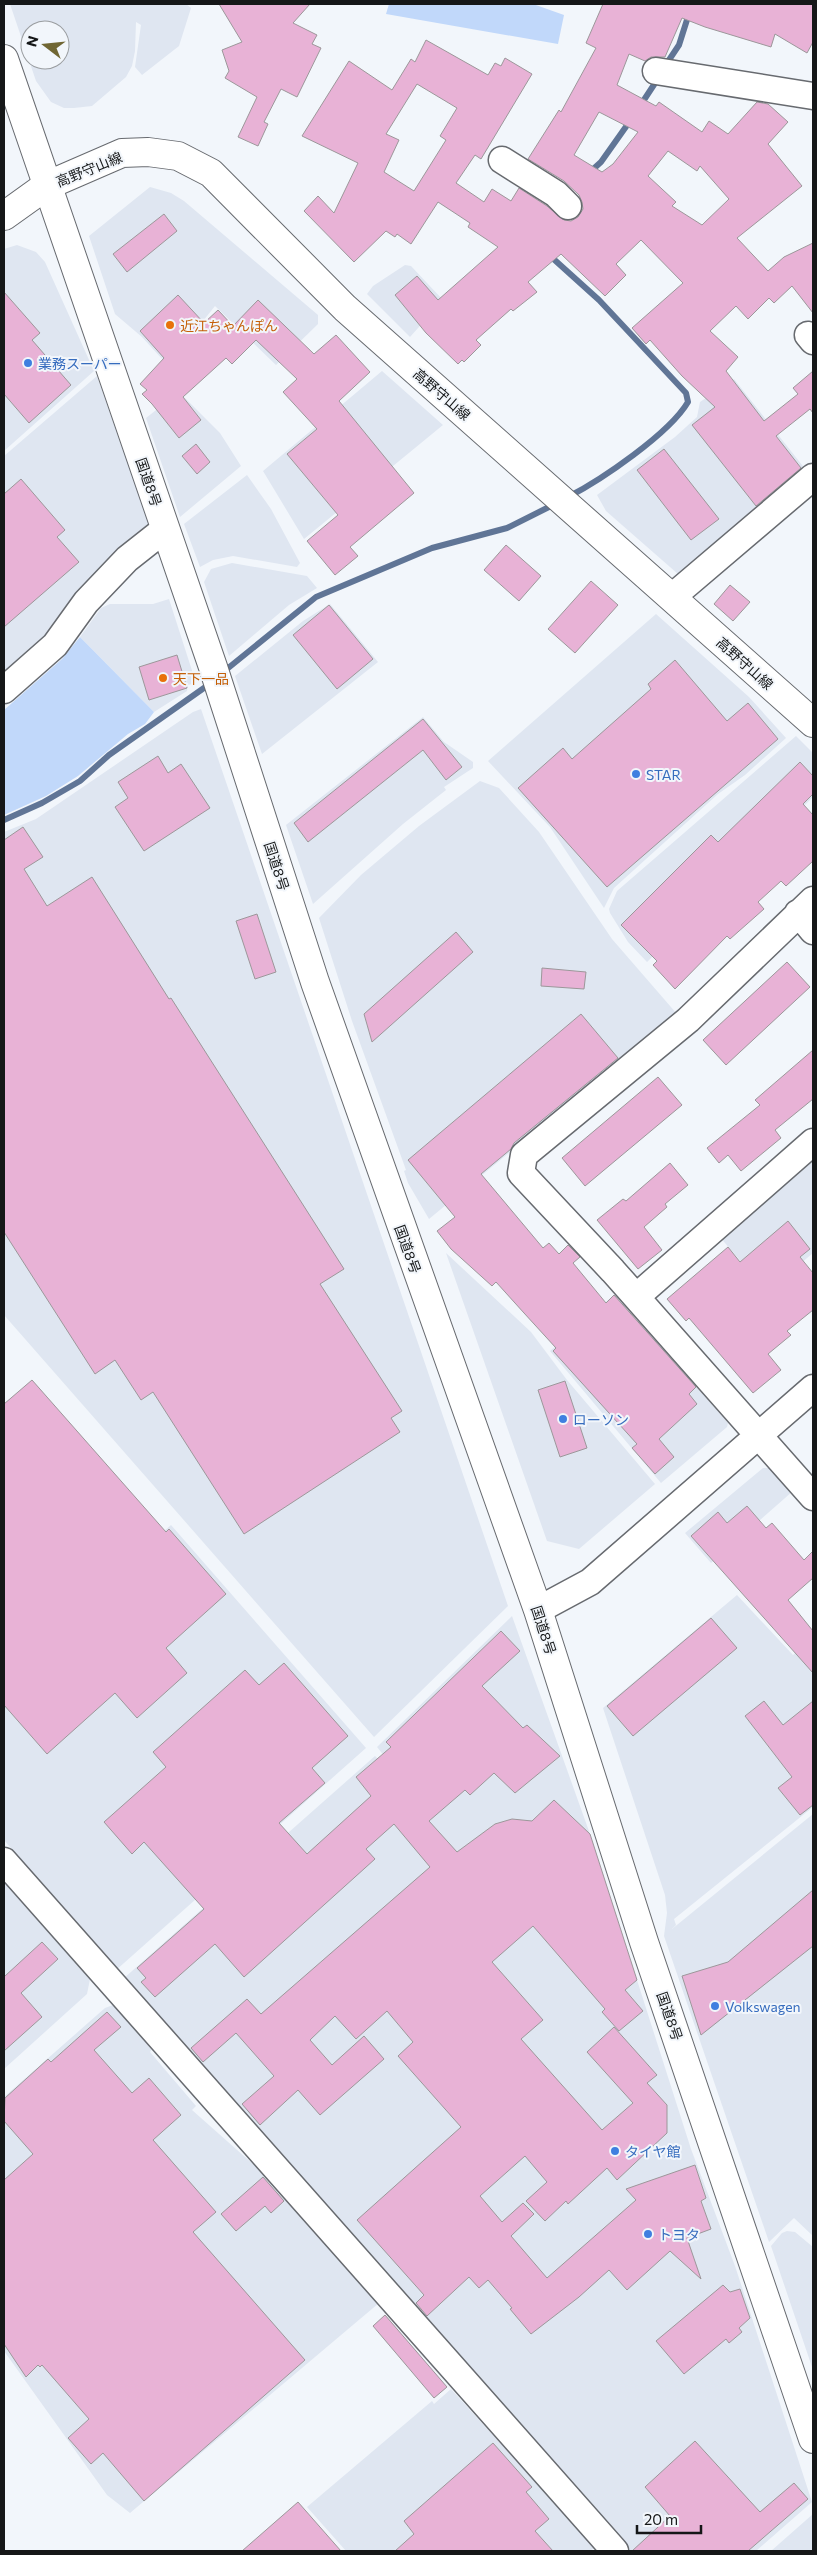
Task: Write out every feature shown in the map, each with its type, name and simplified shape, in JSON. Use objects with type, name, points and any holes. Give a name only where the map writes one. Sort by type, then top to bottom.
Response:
[{"type":"main road","name":"国道8号","points":[[4,59],[46,186],[217,679],[312,973],[538,1610],[644,1942],[813,2439]]},
{"type":"main road","name":"高野守山線","points":[[4,216],[46,186],[122,154],[148,152],[178,156],[210,173],[345,308],[564,500],[813,723]]},
{"type":"street","points":[[664,73],[813,96]]},
{"type":"street","points":[[502,160],[562,200]]},
{"type":"street","points":[[672,597],[813,477]]},
{"type":"street","points":[[4,690],[54,645],[86,602],[127,559],[165,529]]},
{"type":"street","points":[[808,914],[688,1020],[524,1155],[521,1173],[636,1297],[813,1496]]},
{"type":"street","points":[[636,1297],[813,1142]]},
{"type":"street","points":[[538,1610],[590,1582],[813,1388]]},
{"type":"street","points":[[4,1861],[615,2551]]},
{"type":"shaded area","points":[[10,4],[186,4],[191,8],[179,46],[142,75],[135,67],[141,25],[136,22],[135,51],[132,66],[126,77],[92,106],[64,108],[51,102],[36,81],[32,70],[70,70],[70,20],[20,20],[20,34]]},
{"type":"shaded area","points":[[389,4],[533,4],[564,15],[558,44],[386,14]]},
{"type":"shaded area","points":[[150,187],[171,193],[184,201],[318,315],[318,324],[276,365],[215,306],[195,331],[163,360],[142,337],[115,314],[89,236]]},
{"type":"shaded area","points":[[17,245],[36,252],[45,262],[94,371],[4,451],[4,249]]},
{"type":"shaded area","points":[[405,265],[411,266],[443,300],[410,337],[367,294],[373,286]]},
{"type":"shaded area","points":[[382,371],[443,425],[304,539],[263,471]]},
{"type":"shaded area","points":[[97,376],[151,530],[48,641],[4,680],[4,456]]},
{"type":"shaded area","points":[[734,379],[806,470],[678,574],[606,511],[597,495],[675,437],[697,417],[700,402]]},
{"type":"shaded area","points":[[179,392],[220,433],[241,466],[180,517],[146,418]]},
{"type":"shaded area","points":[[247,475],[271,509],[300,563],[297,567],[233,556],[213,560],[200,567],[184,524]]},
{"type":"shaded area","points":[[232,563],[307,576],[317,588],[289,605],[229,656],[204,582],[211,569]]},
{"type":"shaded area","points":[[169,599],[196,683],[188,685],[187,691],[154,712],[80,637],[101,608],[110,604],[153,604]]},
{"type":"shaded area","points":[[330,604],[378,662],[262,754],[235,676],[303,621]]},
{"type":"shaded area","name":"STAR","points":[[656,614],[749,697],[786,738],[745,775],[718,794],[614,888],[604,908],[550,827],[488,761]]},
{"type":"shaded area","points":[[80,637],[154,712],[145,724],[128,734],[78,776],[46,796],[4,815],[4,710],[62,659]]},
{"type":"shaded area","points":[[201,709],[508,1606],[374,1737],[4,1315],[4,832],[36,819],[193,712]]},
{"type":"shaded area","points":[[423,717],[444,742],[473,762],[473,768],[444,787],[446,790],[403,824],[313,904],[286,825]]},
{"type":"shaded area","points":[[796,736],[813,753],[813,797],[647,962],[628,942],[610,913],[609,909],[617,891]]},
{"type":"shaded area","points":[[480,781],[499,788],[539,832],[612,939],[677,1014],[429,1219],[408,1183],[404,1171],[406,1170],[352,1021],[319,918],[361,875],[419,826]]},
{"type":"shaded area","points":[[813,1157],[813,1253],[767,1292],[719,1236]]},
{"type":"shaded area","points":[[446,1253],[531,1332],[567,1380],[655,1484],[579,1549],[547,1541]]},
{"type":"shaded area","points":[[615,1294],[728,1423],[727,1427],[661,1483],[550,1351]]},
{"type":"shaded area","points":[[763,1468],[773,1468],[793,1491],[711,1563],[685,1533]]},
{"type":"shaded area","points":[[171,1525],[366,1748],[115,1971],[4,1840],[4,1672]]},
{"type":"shaded area","points":[[737,1595],[793,1655],[813,1636],[813,1807],[674,1919],[676,1925],[672,1929],[813,1814],[813,2236],[794,2218],[769,2242],[664,1936],[667,1913],[665,1895],[603,1708]]},
{"type":"shaded area","points":[[512,1616],[590,1834],[587,1833],[559,1860],[522,1820],[512,1819],[495,1824],[464,1847],[604,2007],[637,1980],[691,2149],[735,2266],[812,2502],[756,2551],[628,2551],[123,1979],[375,1756],[420,1801],[377,1747]]},
{"type":"shaded area","points":[[4,1882],[90,1979],[87,1994],[4,2069]]},
{"type":"shaded area","points":[[113,2005],[152,2049],[150,2052],[196,2106],[192,2110],[263,2173],[379,2303],[130,2513],[107,2495],[4,2351],[4,2097],[105,2008]]},
{"type":"shaded area","points":[[787,2231],[795,2232],[813,2247],[813,2370],[771,2246],[782,2233]]},
{"type":"shaded area","points":[[451,2389],[594,2548],[590,2551],[346,2551],[307,2507],[432,2401],[434,2404]]},
{"type":"shaded area","points":[[813,2514],[813,2551],[771,2551]]},
{"type":"building","points":[[219,4],[310,4],[293,23],[317,35],[312,44],[321,48],[297,97],[281,89],[264,122],[268,124],[258,146],[238,137],[257,97],[225,78],[229,71],[222,50],[242,42]]},
{"type":"building","points":[[603,4],[813,4],[813,42],[807,53],[775,34],[771,47],[682,18],[665,57],[651,57],[645,61],[629,54],[617,85],[656,106],[659,102],[702,132],[709,121],[728,134],[757,102],[768,104],[788,122],[768,144],[802,186],[737,238],[768,271],[784,257],[813,243],[813,313],[792,286],[774,303],[769,298],[748,319],[736,306],[710,331],[738,357],[726,371],[764,421],[798,394],[793,388],[813,371],[813,413],[810,409],[776,436],[801,468],[756,506],[692,425],[715,407],[682,376],[650,340],[646,344],[632,328],[683,283],[641,240],[616,264],[626,275],[605,296],[561,254],[528,282],[537,292],[513,311],[511,309],[476,340],[481,345],[464,362],[462,360],[458,364],[426,333],[395,295],[417,276],[438,300],[498,247],[468,227],[470,223],[438,202],[411,244],[397,234],[395,237],[386,231],[354,262],[304,211],[318,196],[334,213],[358,163],[302,136],[349,61],[392,90],[411,59],[415,62],[426,40],[488,75],[495,63],[501,66],[505,58],[532,74],[481,159],[475,155],[456,183],[484,202],[492,189],[511,201],[519,188],[547,206],[564,220],[571,221],[578,217],[583,209],[579,195],[564,181],[528,159],[559,110],[561,112],[596,48],[586,43]],"holes":[[[417,84],[457,108],[440,136],[446,140],[414,191],[384,172],[399,140],[386,134]],[[599,112],[638,132],[613,164],[602,172],[574,155]],[[668,151],[697,171],[700,166],[729,199],[702,225],[672,206],[676,202],[648,176]]]},
{"type":"building","points":[[164,214],[177,231],[127,272],[113,254]]},
{"type":"building","name":"業務スーパー","points":[[4,292],[40,333],[32,340],[71,385],[29,423],[4,394]]},
{"type":"building","points":[[178,295],[204,323],[218,310],[233,326],[258,300],[314,354],[336,335],[370,372],[339,401],[414,493],[350,547],[358,556],[335,575],[307,541],[338,515],[287,454],[317,429],[283,392],[297,379],[256,340],[232,364],[226,358],[183,397],[201,420],[179,438],[142,394],[147,390],[140,384],[164,358],[140,331]]},
{"type":"building","points":[[196,444],[210,462],[197,474],[182,456]]},
{"type":"building","points":[[664,449],[719,519],[691,540],[637,470]]},
{"type":"building","points":[[21,479],[65,530],[57,537],[79,562],[4,627],[4,494]]},
{"type":"building","points":[[506,545],[541,576],[519,601],[484,570]]},
{"type":"building","points":[[591,581],[618,605],[575,653],[548,629]]},
{"type":"building","points":[[730,585],[750,602],[733,621],[714,604]]},
{"type":"building","points":[[329,605],[373,659],[337,689],[293,635]]},
{"type":"building","name":"天下一品","points":[[177,655],[187,688],[149,700],[139,667]]},
{"type":"building","name":"STAR","points":[[675,660],[727,721],[748,703],[778,739],[607,887],[518,788],[563,748],[572,759],[651,689],[648,684]]},
{"type":"building","points":[[423,719],[462,767],[446,780],[423,750],[308,842],[294,823]]},
{"type":"building","points":[[158,756],[168,773],[181,764],[210,808],[144,851],[115,807],[128,798],[118,782]]},
{"type":"building","points":[[800,762],[813,776],[813,794],[803,804],[813,815],[813,861],[786,886],[781,881],[758,902],[764,909],[730,939],[727,936],[675,989],[653,965],[657,961],[621,925],[711,835],[718,842]]},
{"type":"building","points":[[23,827],[43,857],[24,869],[47,906],[92,877],[169,999],[171,998],[344,1269],[320,1284],[402,1411],[391,1418],[400,1432],[244,1534],[153,1392],[141,1400],[115,1360],[95,1374],[4,1232],[4,840]]},
{"type":"building","points":[[257,914],[276,972],[255,979],[236,921]]},
{"type":"building","points":[[456,932],[473,952],[372,1042],[364,1014]]},
{"type":"building","points":[[787,962],[810,987],[726,1065],[703,1040]]},
{"type":"building","points":[[542,968],[586,972],[584,989],[541,986]]},
{"type":"building","points":[[581,1014],[618,1058],[514,1143],[511,1149],[481,1174],[543,1248],[549,1243],[559,1254],[568,1245],[580,1257],[573,1263],[606,1303],[614,1295],[696,1387],[689,1394],[697,1404],[659,1439],[674,1457],[655,1474],[632,1448],[637,1444],[553,1351],[556,1348],[496,1282],[492,1286],[451,1249],[437,1231],[455,1217],[408,1160]]},
{"type":"building","points":[[813,1050],[813,1099],[775,1130],[781,1138],[741,1171],[728,1155],[719,1163],[707,1148],[760,1105],[755,1100]]},
{"type":"building","points":[[658,1077],[682,1105],[585,1186],[562,1158]]},
{"type":"building","points":[[670,1163],[688,1185],[665,1204],[667,1207],[644,1227],[662,1250],[638,1269],[597,1220],[623,1199],[626,1201]]},
{"type":"building","points":[[788,1221],[810,1249],[800,1257],[813,1273],[813,1310],[787,1331],[791,1335],[768,1354],[781,1370],[753,1393],[689,1318],[686,1321],[667,1299],[728,1247],[740,1262]]},
{"type":"building","points":[[32,1380],[166,1532],[169,1529],[226,1594],[166,1648],[187,1673],[137,1718],[115,1693],[47,1754],[4,1705],[4,1404]]},
{"type":"building","name":"ローソン","points":[[565,1381],[587,1448],[560,1457],[538,1390]]},
{"type":"building","points":[[747,1506],[766,1528],[772,1523],[804,1560],[813,1551],[813,1578],[788,1600],[813,1631],[813,1673],[691,1536],[718,1512],[727,1523]]},
{"type":"building","points":[[711,1618],[737,1648],[633,1736],[607,1706]]},
{"type":"building","points":[[501,1631],[520,1651],[482,1686],[523,1728],[527,1725],[560,1756],[515,1793],[494,1773],[470,1795],[465,1790],[429,1821],[457,1852],[495,1824],[512,1819],[532,1821],[554,1800],[590,1834],[637,1980],[625,1990],[643,2011],[619,2031],[602,2012],[605,2009],[533,1926],[492,1962],[543,2020],[521,2039],[602,2130],[633,2103],[587,2052],[614,2027],[657,2075],[647,2083],[667,2105],[667,2133],[617,2180],[607,2168],[568,2204],[566,2201],[545,2221],[526,2201],[547,2182],[525,2156],[480,2196],[502,2222],[523,2203],[534,2214],[511,2236],[547,2278],[636,2200],[626,2189],[695,2165],[706,2198],[701,2201],[711,2229],[687,2238],[701,2279],[670,2251],[627,2290],[609,2270],[579,2297],[531,2334],[488,2280],[479,2288],[469,2277],[427,2316],[416,2303],[424,2295],[357,2220],[461,2127],[398,2056],[413,2042],[387,2011],[356,2039],[335,2016],[310,2040],[332,2065],[364,2036],[384,2059],[320,2115],[298,2090],[260,2125],[242,2104],[274,2076],[236,2033],[203,2062],[191,2048],[247,1999],[261,2014],[430,1867],[394,1824],[366,1849],[375,1859],[244,1977],[215,1944],[155,1997],[141,1982],[146,1978],[137,1968],[204,1909],[144,1842],[132,1854],[104,1822],[166,1767],[153,1752],[245,1670],[259,1685],[284,1663],[348,1736],[312,1768],[325,1783],[279,1823],[307,1854],[371,1796],[356,1777],[391,1747],[386,1742]]},
{"type":"building","points":[[764,1701],[783,1725],[813,1701],[813,1805],[800,1815],[778,1788],[792,1777],[745,1716]]},
{"type":"building","name":"Volkswagen","points":[[813,1890],[813,1946],[701,2035],[682,1976],[728,1962]]},
{"type":"building","points":[[42,1942],[58,1959],[21,1993],[42,2017],[4,2051],[4,1974],[5,1976]]},
{"type":"building","points":[[107,2012],[121,2027],[94,2050],[132,2093],[149,2078],[181,2115],[153,2140],[216,2212],[193,2232],[305,2360],[144,2501],[103,2453],[91,2464],[68,2438],[89,2419],[42,2365],[40,2367],[38,2365],[26,2377],[4,2344],[4,2180],[33,2154],[4,2121],[5,2098],[48,2059],[51,2062]]},
{"type":"building","points":[[263,2177],[284,2201],[271,2213],[265,2206],[236,2231],[221,2214]]},
{"type":"building","points":[[723,2285],[730,2292],[740,2289],[750,2318],[739,2328],[742,2332],[729,2343],[726,2339],[684,2374],[656,2341]]},
{"type":"building","points":[[385,2315],[447,2387],[434,2398],[373,2326]]},
{"type":"building","points":[[695,2441],[760,2512],[794,2483],[808,2499],[748,2551],[632,2551],[670,2516],[645,2487]]},
{"type":"building","points":[[493,2443],[532,2487],[526,2492],[549,2519],[535,2531],[553,2551],[395,2551],[414,2534],[404,2521]]},
{"type":"building","points":[[298,2502],[341,2551],[242,2551]]},
{"type":"waterway","points":[[665,66],[679,45],[692,4]]},
{"type":"waterway","points":[[640,106],[659,77]]},
{"type":"waterway","points":[[590,172],[601,162],[630,121]]},
{"type":"waterway","points":[[548,254],[599,300],[686,393],[688,402],[679,415],[650,442],[615,468],[568,497]]},
{"type":"waterway","points":[[222,673],[316,597],[432,548],[507,528],[555,504]]},
{"type":"waterway","points":[[4,820],[42,803],[80,781],[109,755],[211,683]]},
{"type":"place","name":"近江ちゃんぽん","points":[[170,325]]},
{"type":"place","name":"業務スーパー","points":[[28,363]]},
{"type":"place","name":"天下一品","points":[[163,678]]},
{"type":"place","name":"STAR","points":[[636,774]]},
{"type":"place","name":"ローソン","points":[[563,1419]]},
{"type":"place","name":"Volkswagen","points":[[715,2006]]},
{"type":"place","name":"タイヤ館","points":[[615,2151]]},
{"type":"place","name":"トヨタ","points":[[648,2234]]}]
